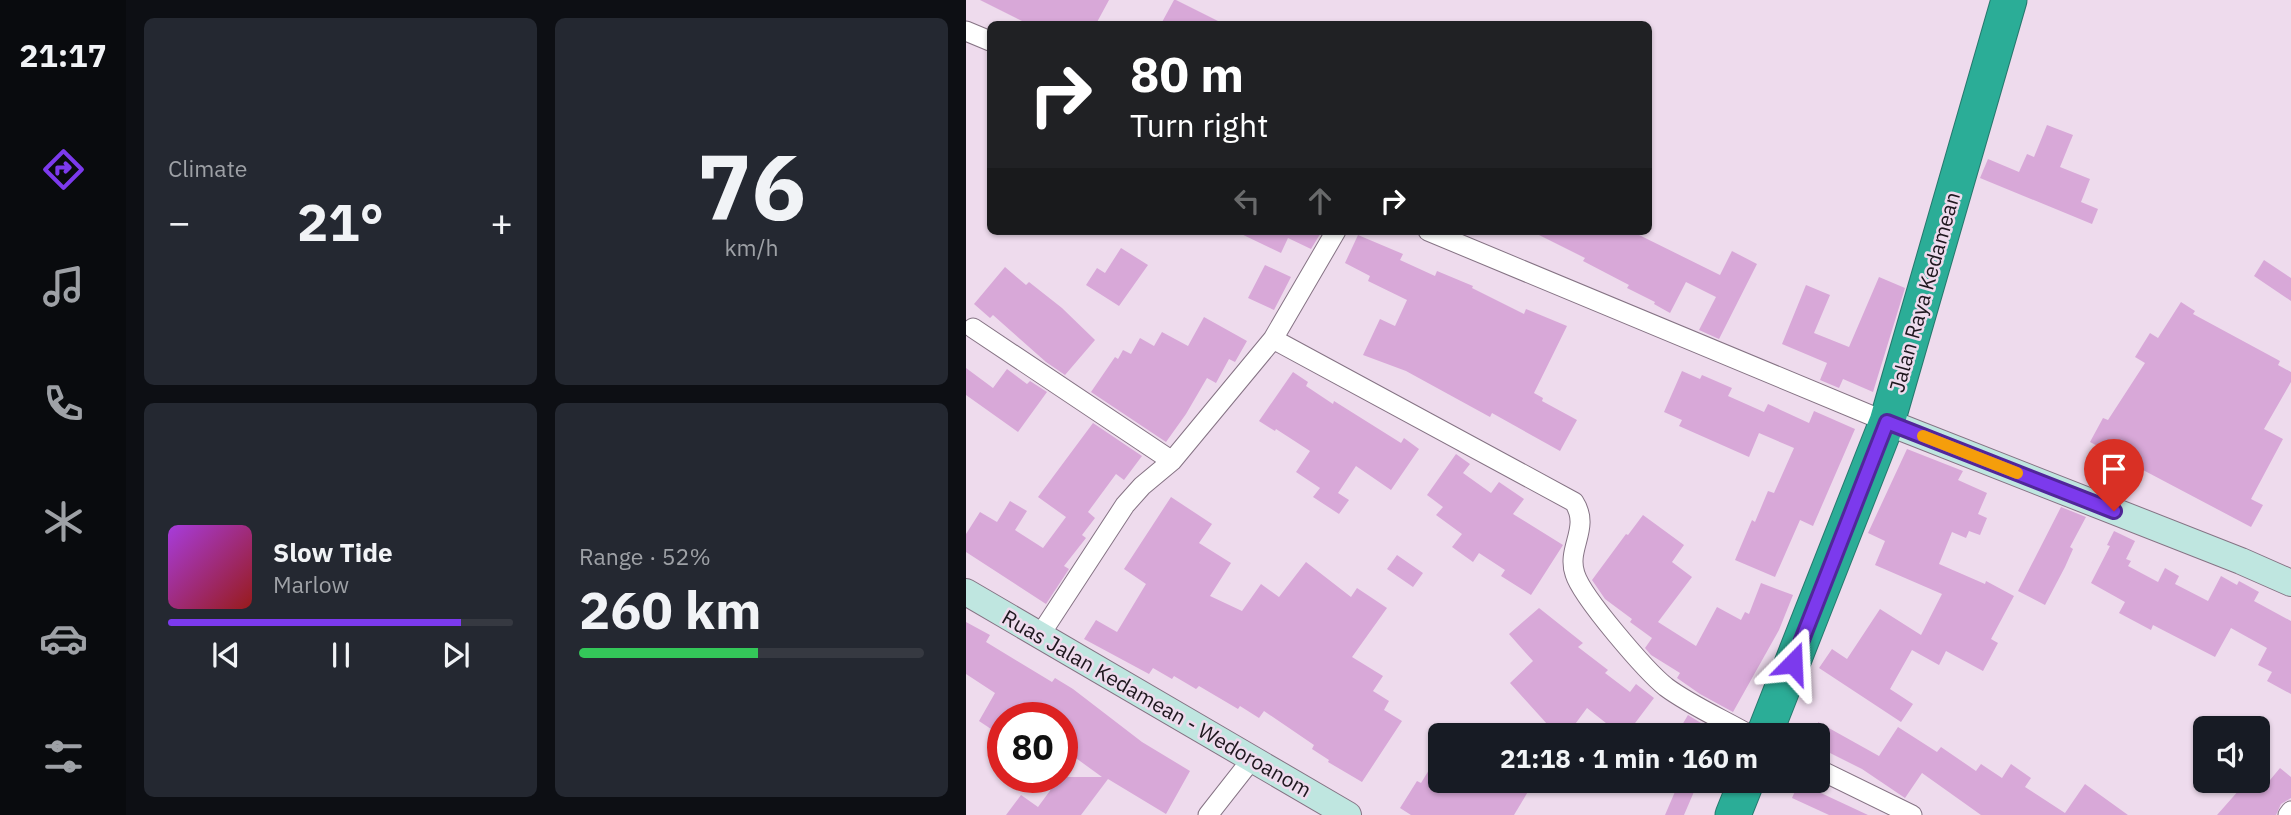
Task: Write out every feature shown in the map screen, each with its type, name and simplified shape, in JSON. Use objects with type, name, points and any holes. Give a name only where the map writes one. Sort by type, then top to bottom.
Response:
[{"type":"highway","name":"Jalan Raya Kedamean","points":[[1770,723],[1887,422],[2009,0]]},
{"type":"highway","points":[[1733,815],[1742,793]]},
{"type":"main road","points":[[1887,422],[2291,583]]},
{"type":"main road","name":"Ruas Jalan Kedamean - Wedoroanom","points":[[966,592],[1348,815]]},
{"type":"street","points":[[966,31],[987,40]]},
{"type":"street","points":[[1040,635],[1125,505],[1142,486],[1172,461],[1273,339],[1334,235]]},
{"type":"street","points":[[1438,235],[1887,422]]},
{"type":"street","points":[[973,328],[1172,461]]},
{"type":"street","points":[[1273,339],[1574,502],[1580,511],[1581,525],[1572,558],[1574,573],[1587,597],[1668,688],[1729,723]]},
{"type":"street","points":[[1208,815],[1252,759]]},
{"type":"street","points":[[1830,775],[1912,815]]},
{"type":"building","points":[[980,0],[1109,0],[1098,21],[1022,21]]},
{"type":"building","points":[[1176,0],[1218,21],[1163,21]]},
{"type":"building","points":[[2047,125],[2073,135],[2060,167],[2090,179],[2081,202],[2098,209],[2092,224],[1980,178],[1988,159],[2019,172],[2027,154],[2034,157]]},
{"type":"building","points":[[1243,235],[1320,235],[1311,249],[1288,238],[1281,253]]},
{"type":"building","points":[[1358,235],[1403,254],[1400,260],[1435,276],[1437,271],[1473,286],[1472,288],[1524,314],[1526,309],[1567,326],[1534,393],[1543,398],[1542,401],[1577,420],[1560,451],[1492,413],[1490,417],[1406,371],[1363,355],[1380,319],[1395,326],[1407,300],[1368,281],[1370,276],[1345,263]]},
{"type":"building","points":[[1539,235],[1639,235],[1720,275],[1732,251],[1757,264],[1719,339],[1699,330],[1716,297],[1686,282],[1670,313],[1627,288],[1629,285],[1583,261],[1585,258]]},
{"type":"building","points":[[1121,248],[1148,265],[1119,306],[1086,285],[1097,268],[1105,273]]},
{"type":"building","points":[[2264,260],[2291,278],[2291,301],[2254,276]]},
{"type":"building","points":[[1265,265],[1291,277],[1274,310],[1248,298]]},
{"type":"building","points":[[1005,267],[1026,285],[1029,282],[1062,308],[1095,340],[1065,375],[1046,362],[993,315],[990,318],[974,304]]},
{"type":"building","points":[[1879,277],[1905,288],[1873,392],[1843,379],[1839,388],[1820,380],[1827,363],[1782,344],[1806,285],[1830,295],[1814,333],[1849,347]]},
{"type":"building","points":[[2181,302],[2195,311],[2193,314],[2280,361],[2278,365],[2291,372],[2291,382],[2264,429],[2283,439],[2251,499],[2263,505],[2251,527],[2090,442],[2103,418],[2108,420],[2145,363],[2135,357],[2150,333],[2158,338]]},
{"type":"building","points":[[1204,317],[1247,341],[1235,362],[1229,359],[1216,383],[1207,378],[1166,442],[1091,392],[1115,357],[1118,359],[1123,350],[1131,354],[1140,338],[1154,346],[1162,332],[1188,346]]},
{"type":"building","points":[[966,368],[993,388],[1007,369],[1027,384],[1030,381],[1047,392],[1018,432],[966,395]]},
{"type":"building","points":[[1682,371],[1700,379],[1702,375],[1732,388],[1728,396],[1764,412],[1768,404],[1809,423],[1814,411],[1855,429],[1813,526],[1800,520],[1775,577],[1735,560],[1752,520],[1755,522],[1768,491],[1774,493],[1794,448],[1759,433],[1749,457],[1679,426],[1682,420],[1664,412]]},
{"type":"building","points":[[1293,372],[1308,382],[1306,386],[1333,404],[1334,401],[1401,443],[1404,438],[1419,449],[1391,490],[1356,466],[1338,493],[1349,500],[1339,514],[1313,497],[1320,488],[1296,472],[1310,451],[1259,421]]},
{"type":"building","points":[[1093,423],[1142,456],[1124,480],[1116,474],[1088,512],[1095,518],[1082,535],[1086,538],[1064,566],[1069,569],[1046,604],[966,552],[966,534],[980,512],[997,522],[1010,501],[1027,511],[1015,530],[1043,548],[1066,517],[1038,497]]},
{"type":"building","points":[[1907,449],[1963,471],[1958,480],[1987,493],[1978,514],[1987,518],[1980,535],[1969,531],[1966,538],[1952,532],[1939,564],[1985,584],[1986,581],[2014,596],[1991,639],[1998,643],[1983,671],[1946,651],[1939,665],[1912,650],[1890,689],[1913,704],[1901,722],[1819,668],[1832,649],[1847,659],[1880,609],[1921,635],[1942,594],[1875,565],[1885,541],[1868,533]]},
{"type":"building","points":[[1456,454],[1470,464],[1463,473],[1491,493],[1499,482],[1524,499],[1513,514],[1563,545],[1531,595],[1501,576],[1505,570],[1479,553],[1473,562],[1452,547],[1462,534],[1436,515],[1443,507],[1427,495]]},
{"type":"building","points":[[1171,497],[1212,524],[1199,543],[1231,563],[1210,596],[1242,611],[1261,584],[1279,597],[1306,562],[1351,597],[1357,588],[1387,608],[1352,657],[1383,676],[1373,691],[1389,701],[1384,710],[1402,721],[1362,782],[1328,762],[1329,760],[1312,749],[1314,745],[1264,711],[1259,718],[1240,706],[1238,709],[1199,686],[1196,689],[1174,676],[1172,679],[1153,668],[1149,674],[1084,639],[1096,620],[1117,632],[1146,584],[1124,569]]},
{"type":"building","points":[[2061,507],[2086,517],[2045,605],[2018,591]]},
{"type":"building","points":[[1643,515],[1684,545],[1672,562],[1692,577],[1658,622],[1696,646],[1717,607],[1741,620],[1745,612],[1749,614],[1761,583],[1793,595],[1779,630],[1733,712],[1700,694],[1677,678],[1680,673],[1651,655],[1645,648],[1652,638],[1605,599],[1592,580]]},
{"type":"building","points":[[2114,531],[2135,541],[2126,559],[2131,561],[2128,566],[2158,582],[2165,568],[2179,576],[2175,584],[2208,601],[2221,576],[2237,585],[2239,581],[2259,592],[2254,601],[2291,621],[2291,694],[2267,681],[2272,672],[2258,665],[2267,648],[2231,628],[2215,657],[2153,625],[2151,630],[2119,613],[2125,602],[2091,583],[2110,546],[2107,545]]},
{"type":"building","points":[[1397,555],[1423,573],[1413,587],[1387,569]]},
{"type":"building","points":[[1539,608],[1583,643],[1578,647],[1608,670],[1605,673],[1630,692],[1636,684],[1654,698],[1635,723],[1606,723],[1587,708],[1576,723],[1546,723],[1510,683],[1533,661],[1509,634]]},
{"type":"building","points":[[966,622],[990,635],[986,642],[1052,682],[1055,678],[1073,689],[1142,742],[1190,771],[1166,814],[1108,779],[1081,815],[1006,815],[1021,795],[1038,807],[1048,793],[1078,793],[1078,777],[1102,777],[1078,760],[1078,702],[990,702],[995,693],[966,674]]},
{"type":"building","points":[[987,707],[987,726],[979,721]]},
{"type":"building","points":[[1688,715],[1701,723],[1683,723]]},
{"type":"building","points":[[1898,727],[1937,752],[1941,747],[1976,771],[1981,764],[2002,778],[2011,764],[2031,778],[2025,787],[2065,813],[2085,784],[2128,815],[1981,815],[1922,773],[1905,798],[1862,769],[1830,753],[1830,729],[1879,756]]},
{"type":"building","points":[[2280,768],[2291,777],[2291,798],[2281,804],[2276,815],[2217,815],[2236,793],[2270,793],[2270,780]]},
{"type":"building","points":[[1428,772],[1428,793],[1527,793],[1514,815],[1411,815],[1400,808],[1417,781],[1421,783]]},
{"type":"building","points":[[1674,793],[1693,793],[1684,815],[1665,815]]},
{"type":"building","points":[[1794,793],[1822,793],[1868,815],[1829,815],[1792,798]]},
{"type":"slow traffic","points":[[1923,436],[2017,473]]},
{"type":"route","points":[[1793,663],[1887,422],[2114,511]]}]
